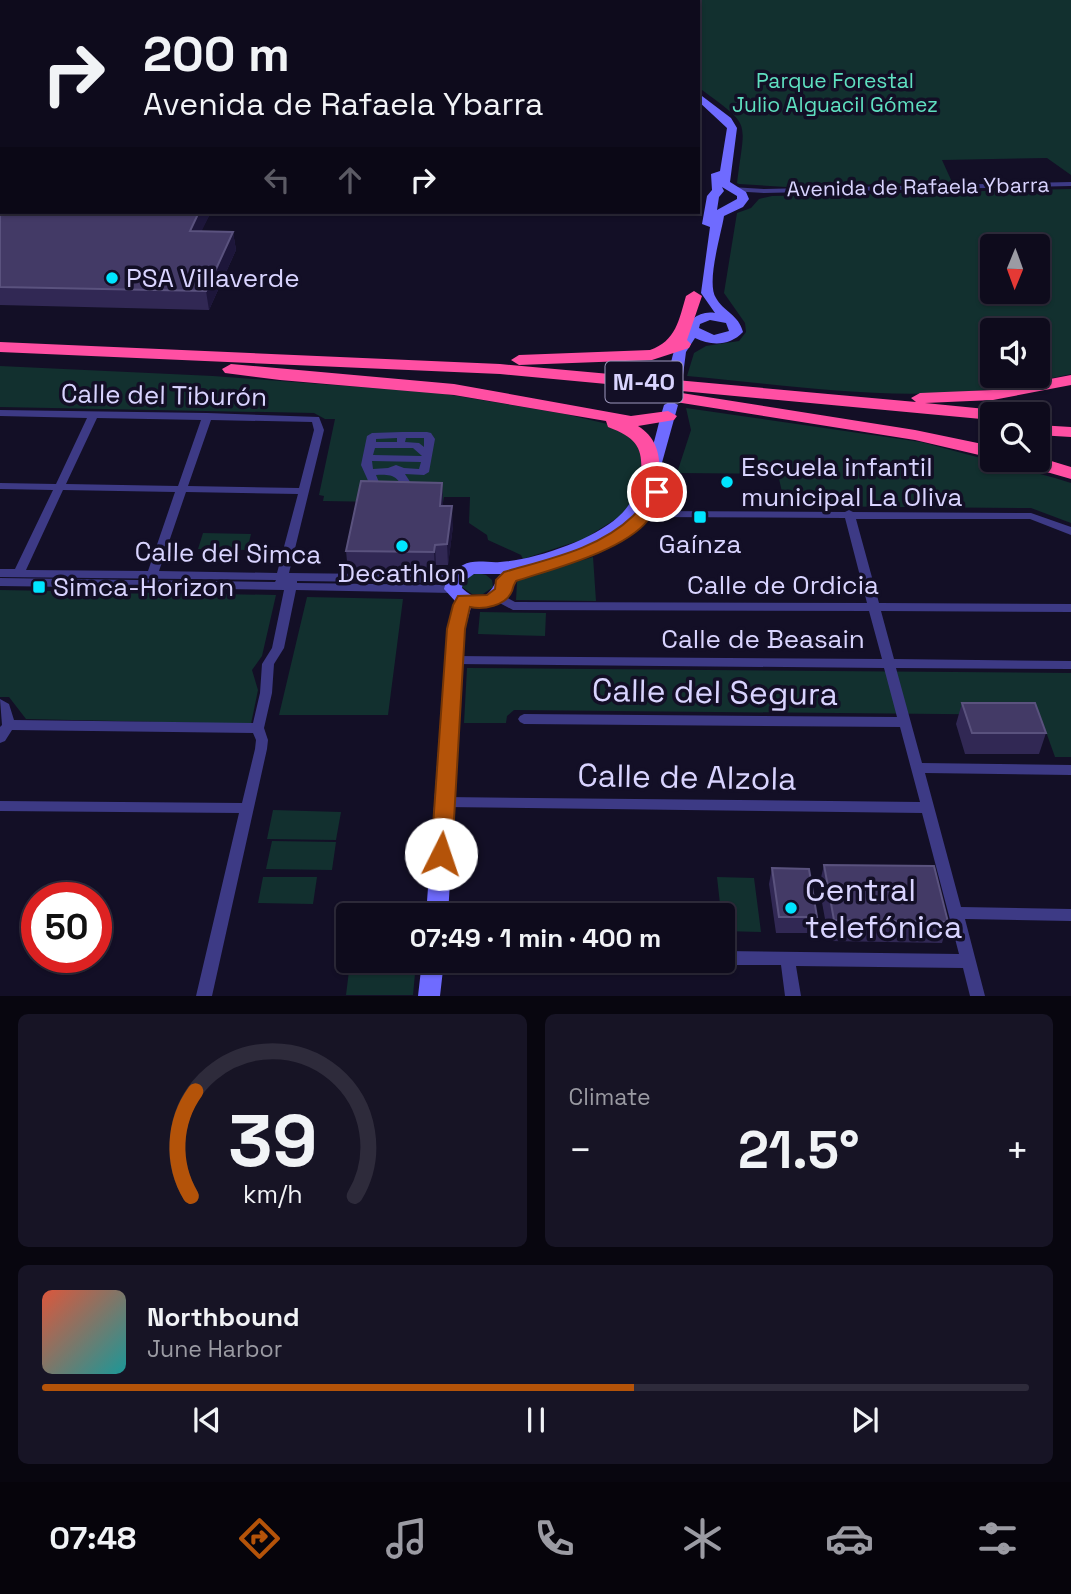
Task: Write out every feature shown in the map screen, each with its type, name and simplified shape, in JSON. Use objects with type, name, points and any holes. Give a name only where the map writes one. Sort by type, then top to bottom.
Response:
[{"type":"highway","points":[[624,356],[655,352],[677,342],[682,336],[694,296]]},
{"type":"highway","name":"M-40","points":[[0,347],[500,369],[980,413]]},
{"type":"highway","points":[[291,360],[660,354],[679,360]]},
{"type":"highway","name":"M-40","points":[[0,358],[493,382],[667,405],[980,425]]},
{"type":"highway","points":[[230,368],[276,375],[430,387],[508,397],[631,421],[646,421],[667,405],[915,435],[980,449]]},
{"type":"highway","points":[[594,377],[641,376],[919,398],[993,395],[1071,380]]},
{"type":"highway","points":[[508,397],[610,421],[633,431],[650,448],[650,482]]},
{"type":"highway","points":[[1050,419],[1071,420]]},
{"type":"highway","points":[[1050,431],[1071,432]]},
{"type":"highway","points":[[1050,467],[1071,473]]},
{"type":"main road","points":[[700,97],[716,108],[732,128],[724,183],[730,197],[694,296],[695,324],[699,335],[711,339],[724,339],[734,335],[737,328],[710,301],[706,284],[718,215],[724,210],[730,197]]},
{"type":"main road","points":[[700,104],[714,115],[724,128],[716,184],[730,197]]},
{"type":"main road","points":[[679,360],[695,324],[713,316],[728,319]]},
{"type":"main road","points":[[679,360],[690,348],[711,339]]},
{"type":"main road","points":[[438,903],[457,589],[470,568],[490,569],[520,565],[562,554],[600,538],[637,508],[650,482],[667,405]]},
{"type":"main road","points":[[457,589],[485,602],[513,575],[591,550],[626,530],[645,513],[660,482],[668,438],[667,405]]},
{"type":"main road","points":[[490,569],[501,589]]},
{"type":"main road","points":[[429,996],[432,973]]},
{"type":"street","name":"Avenida de Rafaela Ybarra","points":[[730,197],[764,191],[1071,184]]},
{"type":"street","points":[[730,197],[764,191]]},
{"type":"street","name":"Calle del Tiburón","points":[[0,413],[316,419],[319,430],[304,491]]},
{"type":"street","points":[[19,573],[94,414]]},
{"type":"street","points":[[152,575],[207,416]]},
{"type":"street","points":[[369,472],[402,454],[425,437],[420,472],[394,491]]},
{"type":"street","points":[[394,491],[369,472],[370,445],[402,454],[420,472]]},
{"type":"street","points":[[394,491],[407,488],[402,454]]},
{"type":"street","points":[[368,458],[424,454]]},
{"type":"street","points":[[0,486],[304,491],[286,581],[278,648],[268,664],[267,693],[258,728],[262,740],[261,749],[204,996]]},
{"type":"street","points":[[645,513],[1031,516],[1071,531]]},
{"type":"street","points":[[849,513],[978,996]]},
{"type":"street","name":"Calle del Simca","points":[[0,573],[152,575],[457,589]]},
{"type":"street","name":"Calle del Simca","points":[[0,582],[286,581]]},
{"type":"street","name":"Calle de Ordicia","points":[[501,589],[513,606],[1071,608]]},
{"type":"street","name":"Calle de Beasain","points":[[454,660],[1071,666]]},
{"type":"street","points":[[0,704],[8,713],[8,725],[0,738]]},
{"type":"street","name":"Calle del Segura","points":[[524,719],[905,722]]},
{"type":"street","points":[[8,725],[258,728]]},
{"type":"street","points":[[918,768],[1071,770]]},
{"type":"street","name":"Calle de Alzola","points":[[445,802],[929,808]]},
{"type":"street","points":[[0,806],[246,808]]},
{"type":"street","points":[[957,913],[1071,915]]},
{"type":"street","points":[[735,958],[969,961]]},
{"type":"street","points":[[788,958],[793,996]]},
{"type":"green space","name":"Parque Forestal Julio Alguacil Gómez","points":[[700,0],[1071,0],[1071,175],[1047,158],[942,160],[952,182],[786,187],[739,184],[743,134],[737,118],[700,89]]},
{"type":"green space","points":[[1071,189],[1071,374],[1050,379],[1050,318],[980,318],[980,388],[995,388],[892,394],[687,376],[694,353],[706,346],[739,341],[746,332],[745,323],[724,293],[737,213],[751,208],[759,199],[772,196]]},
{"type":"green space","points":[[0,366],[213,376],[439,393],[565,414],[616,426],[642,442],[642,488],[622,515],[584,539],[523,559],[521,555],[488,540],[487,535],[469,523],[470,497],[444,497],[443,503],[323,501],[324,496],[319,495],[335,419],[325,419],[314,413],[0,407]]},
{"type":"green space","points":[[686,408],[921,442],[980,458],[980,472],[1033,472],[1071,483],[1071,523],[1031,508],[785,506],[778,474],[677,473],[691,430]]},
{"type":"green space","points":[[203,533],[251,534],[247,550],[198,549]]},
{"type":"green space","points":[[593,557],[596,601],[516,600],[517,582],[521,579]]},
{"type":"green space","points":[[477,573],[492,580],[493,587],[483,594],[472,594],[462,587],[464,579]]},
{"type":"green space","points":[[0,590],[276,595],[262,656],[252,670],[258,690],[251,724],[26,719],[9,697],[0,697]]},
{"type":"green space","points":[[307,597],[403,599],[388,715],[279,715]]},
{"type":"green space","points":[[480,612],[546,613],[545,636],[478,634]]},
{"type":"green space","points":[[467,668],[1071,673],[1071,757],[1055,757],[1040,715],[514,710],[507,716],[506,723],[464,723]]},
{"type":"green space","points":[[273,810],[341,812],[336,840],[267,839]]},
{"type":"green space","points":[[272,841],[336,842],[332,870],[266,869]]},
{"type":"green space","points":[[263,877],[317,877],[313,904],[258,903]]},
{"type":"green space","points":[[717,877],[754,878],[761,932],[735,931],[735,903],[720,903]]},
{"type":"green space","points":[[349,973],[415,973],[413,995],[346,995]]},
{"type":"building","name":"PSA Villaverde","points":[[0,214],[198,214],[190,231],[233,232],[206,291],[0,287]]},
{"type":"building","name":"Decathlon","points":[[361,481],[442,483],[440,506],[452,506],[447,544],[435,545],[434,552],[346,551]]},
{"type":"building","points":[[962,703],[1035,703],[1046,733],[972,733]]},
{"type":"building","points":[[824,865],[934,866],[948,922],[834,920]]},
{"type":"building","points":[[772,868],[809,869],[817,917],[779,917]]},
{"type":"place","name":"PSA Villaverde","points":[[112,278]]},
{"type":"place","name":"Escuela infantil municipal La Oliva","points":[[727,482]]},
{"type":"place","name":"Gaínza","points":[[700,517]]},
{"type":"place","name":"Decathlon","points":[[402,546]]},
{"type":"place","name":"Simca-Horizon","points":[[39,587]]},
{"type":"place","name":"Central telefónica","points":[[791,908]]},
{"type":"route","points":[[441,854],[456,629],[461,605],[464,600],[478,603],[492,600],[503,591],[505,580],[510,576],[579,555],[605,543],[641,519],[657,492]]}]
